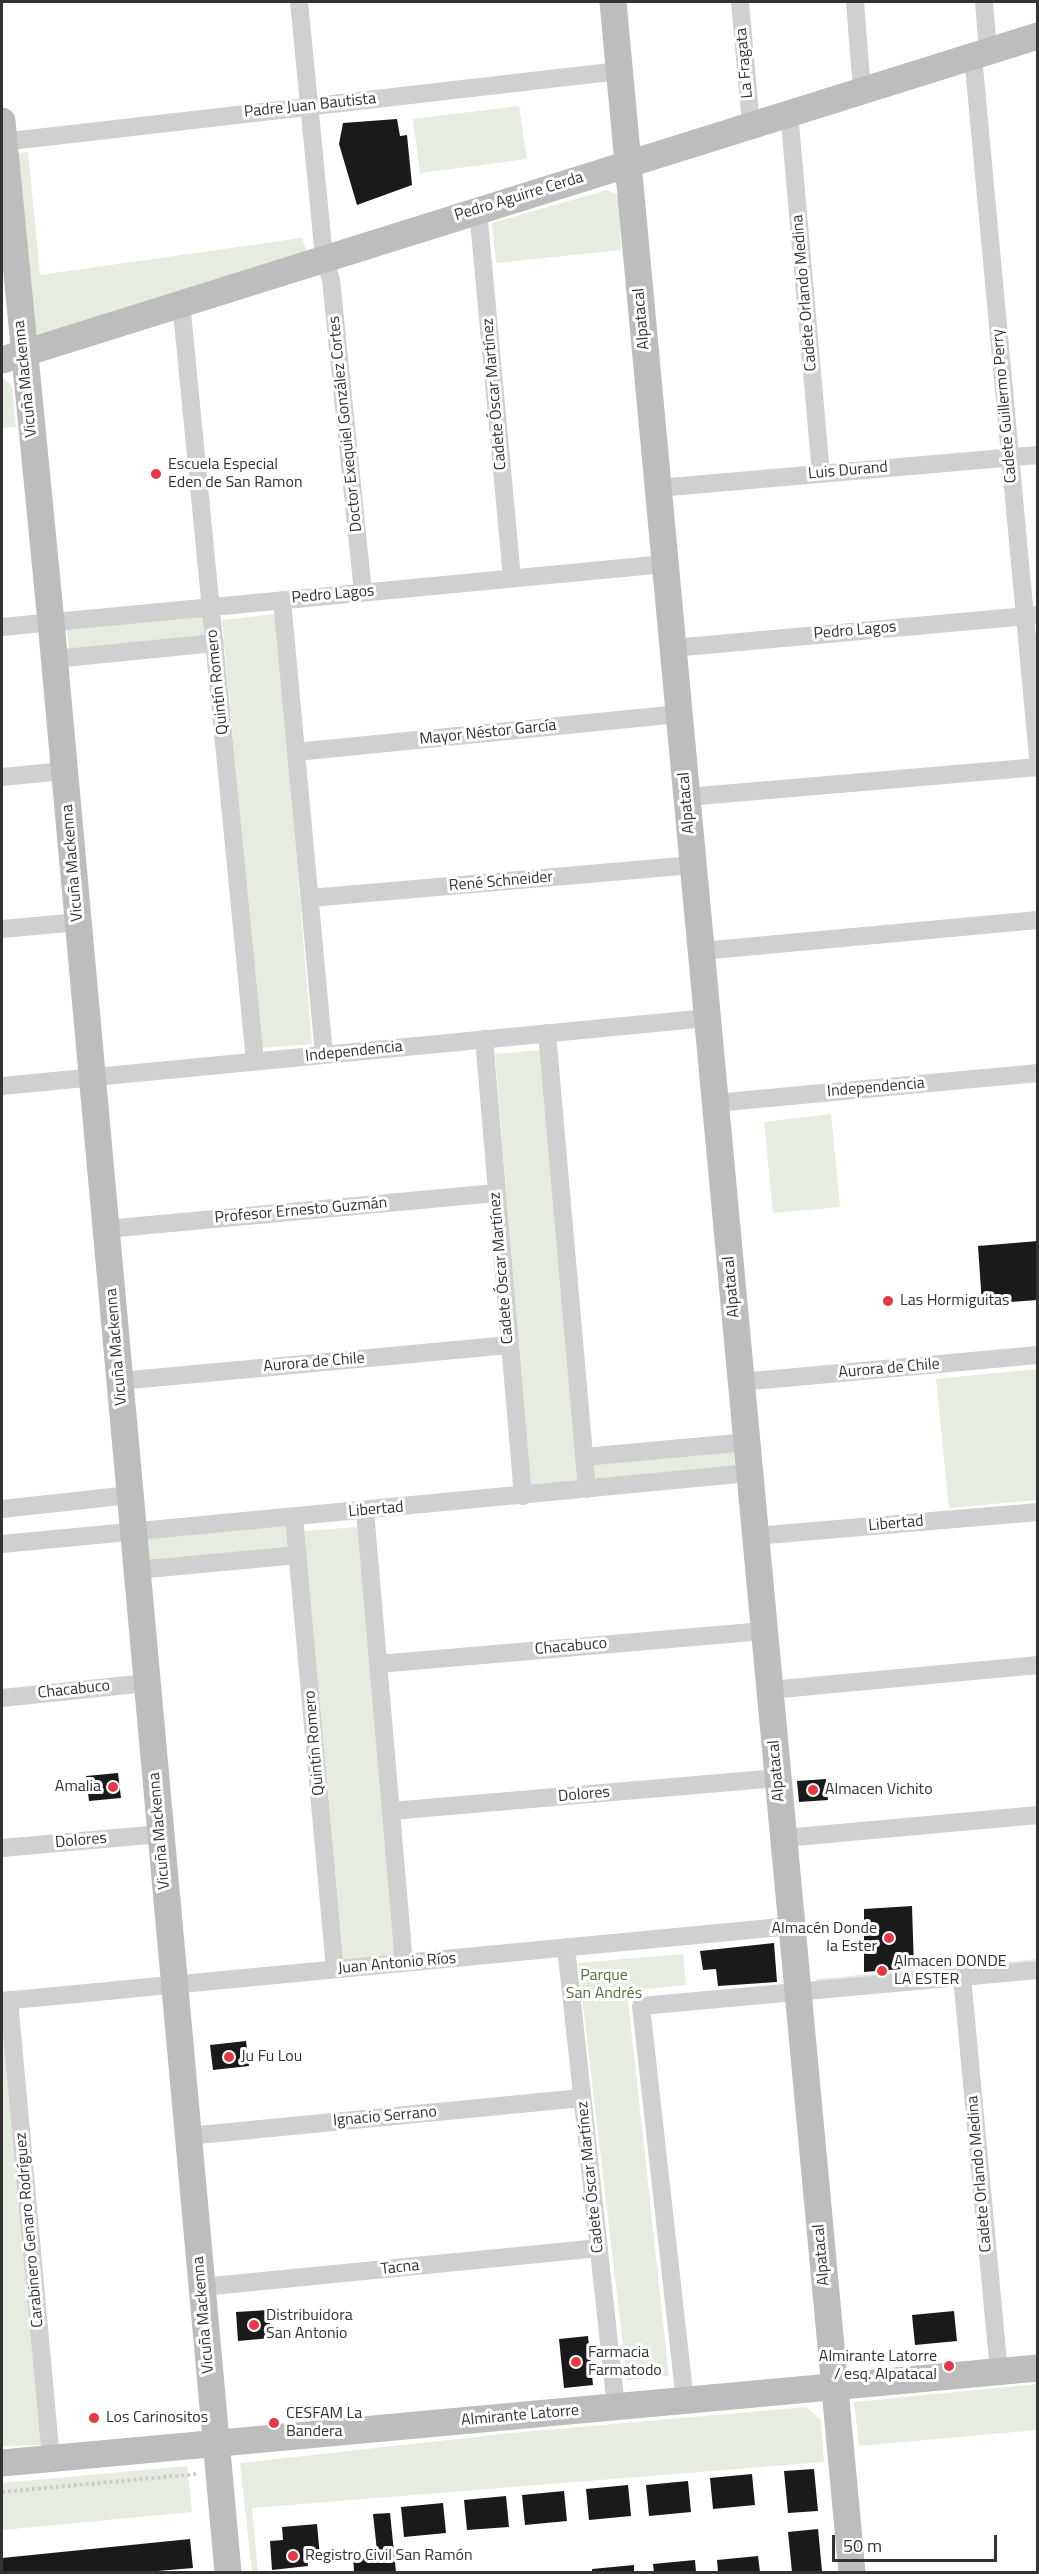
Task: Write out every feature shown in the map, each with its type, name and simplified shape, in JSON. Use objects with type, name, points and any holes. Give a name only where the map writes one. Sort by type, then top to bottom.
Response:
[{"type":"main road","name":"Alpatacal","points":[[613,2],[852,2572]]},
{"type":"main road","name":"Pedro Aguirre Cerda","points":[[12,356],[1038,36]]},
{"type":"main road","name":"Vicuña Mackenna","points":[[2,135],[12,356],[51,622],[228,2572]]},
{"type":"main road","name":"Almirante Latorre","points":[[2,2463],[1038,2368]]},
{"type":"street","name":"Doctor Exequiel González Cortes","points":[[300,2],[324,257],[331,280],[363,592]]},
{"type":"street","name":"La Fragata","points":[[740,2],[751,125]]},
{"type":"street","points":[[855,2],[862,90]]},
{"type":"street","name":"Cadete Guillermo Perry","points":[[984,2],[980,53],[1010,457],[1031,615],[1038,757]]},
{"type":"street","name":"Padre Juan Bautista","points":[[2,135],[309,106],[619,71]]},
{"type":"street","name":"Cadete Orlando Medina","points":[[789,112],[821,474]]},
{"type":"street","name":"Cadete Óscar Martínez","points":[[478,210],[512,578]]},
{"type":"street","name":"Quintín Romero","points":[[181,302],[255,1062]]},
{"type":"street","name":"Luis Durand","points":[[658,488],[1038,455]]},
{"type":"street","name":"Pedro Lagos","points":[[2,627],[665,564]]},
{"type":"street","points":[[282,600],[324,1055]]},
{"type":"street","name":"Pedro Lagos","points":[[673,648],[1031,615]]},
{"type":"street","points":[[54,659],[215,643]]},
{"type":"street","name":"Mayor Néstor García","points":[[296,752],[679,714]]},
{"type":"street","points":[[687,797],[1038,767]]},
{"type":"street","points":[[2,777],[64,771]]},
{"type":"street","name":"René Schneider","points":[[310,898],[693,865]]},
{"type":"street","points":[[701,951],[1038,920]]},
{"type":"street","points":[[2,929],[78,922]]},
{"type":"street","name":"Independencia","points":[[2,1086],[707,1018]]},
{"type":"street","points":[[548,1033],[587,1490]]},
{"type":"street","name":"Cadete Óscar Martínez","points":[[484,1039],[523,1496]]},
{"type":"street","name":"Independencia","points":[[715,1103],[1038,1073]]},
{"type":"street","name":"Profesor Ernesto Guzmán","points":[[106,1229],[496,1193]]},
{"type":"street","name":"Aurora de Chile","points":[[120,1381],[509,1345]]},
{"type":"street","name":"Aurora de Chile","points":[[741,1382],[1038,1355]]},
{"type":"street","points":[[584,1457],[747,1442]]},
{"type":"street","name":"Libertad","points":[[2,1544],[750,1473]]},
{"type":"street","points":[[2,1509],[130,1495]]},
{"type":"street","points":[[365,1511],[404,1963]]},
{"type":"street","name":"Libertad","points":[[755,1536],[1038,1512]]},
{"type":"street","name":"Quintín Romero","points":[[294,1517],[335,1969]]},
{"type":"street","points":[[137,1570],[298,1555]]},
{"type":"street","name":"Chacabuco","points":[[378,1664],[764,1630]]},
{"type":"street","points":[[770,1690],[1038,1665]]},
{"type":"street","name":"Chacabuco","points":[[2,1698],[147,1683]]},
{"type":"street","name":"Dolores","points":[[391,1811],[778,1778]]},
{"type":"street","points":[[784,1838],[1038,1815]]},
{"type":"street","name":"Dolores","points":[[2,1848],[161,1834]]},
{"type":"street","name":"Juan Antonio Ríos","points":[[5,2001],[792,1926]]},
{"type":"street","name":"Cadete Óscar Martínez","points":[[566,1947],[616,2407]]},
{"type":"street","points":[[685,2401],[641,2006],[1038,1970]]},
{"type":"street","name":"Cadete Orlando Medina","points":[[962,1977],[999,2372]]},
{"type":"street","name":"Carabinero Genaro Rodríguez","points":[[5,2001],[51,2459]]},
{"type":"street","name":"Ignacio Serrano","points":[[188,2136],[582,2098]]},
{"type":"street","name":"Tacna","points":[[202,2287],[598,2248]]},
{"type":"path","points":[[2,2492],[219,2472]]},
{"type":"green space","points":[[519,106],[527,159],[420,173],[413,119]]},
{"type":"green space","points":[[28,152],[40,275],[302,238],[307,252],[39,335],[31,333],[16,153]]},
{"type":"green space","points":[[607,190],[619,195],[621,250],[496,263],[492,223]]},
{"type":"green space","points":[[2,377],[12,386],[16,427],[2,428]]},
{"type":"green space","points":[[276,614],[312,1044],[261,1048],[222,620]]},
{"type":"green space","points":[[206,615],[208,637],[69,650],[67,629]]},
{"type":"green space","points":[[542,1050],[578,1482],[531,1486],[495,1054]]},
{"type":"green space","points":[[831,1114],[840,1207],[773,1213],[764,1122]]},
{"type":"green space","points":[[1037,1369],[1037,1500],[949,1508],[936,1379]]},
{"type":"green space","points":[[736,1448],[738,1469],[595,1483],[593,1463]]},
{"type":"green space","points":[[288,1524],[291,1548],[148,1562],[146,1536]]},
{"type":"green space","points":[[358,1527],[395,1959],[344,1964],[304,1531]]},
{"type":"green space","name":"Parque San Andrés","points":[[683,1954],[686,1985],[627,1991],[669,2376],[627,2380],[578,1963]]},
{"type":"green space","points":[[1037,1959],[1037,1966],[815,1986],[816,1979]]},
{"type":"green space","points":[[2,2013],[42,2445],[2,2446]]},
{"type":"green space","points":[[1037,2384],[1037,2430],[859,2446],[854,2402]]},
{"type":"green space","points":[[806,2407],[821,2420],[824,2462],[252,2508],[258,2572],[252,2572],[240,2463],[512,2433]]},
{"type":"green space","points":[[187,2466],[192,2512],[2,2530],[2,2483]]},
{"type":"building","points":[[397,119],[400,136],[407,135],[412,185],[357,205],[339,144],[343,123]]},
{"type":"building","points":[[1038,1241],[1038,1300],[982,1304],[978,1246]]},
{"type":"building","points":[[118,1773],[121,1798],[89,1801],[86,1776]]},
{"type":"building","name":"Almacen Vichito","points":[[826,1779],[828,1800],[799,1802],[797,1781]]},
{"type":"building","name":"Almacén Donde la Ester","points":[[912,1906],[914,1968],[864,1972],[864,1909]]},
{"type":"building","points":[[774,1943],[777,1982],[718,1986],[716,1969],[703,1970],[700,1951]]},
{"type":"building","points":[[246,2041],[249,2066],[213,2070],[210,2045]]},
{"type":"building","name":"Distribuidora San Antonio","points":[[269,2310],[271,2338],[238,2341],[236,2312]]},
{"type":"building","points":[[954,2311],[957,2341],[915,2345],[912,2315]]},
{"type":"building","name":"Farmacia Farmatodo","points":[[588,2336],[593,2385],[564,2388],[559,2339]]},
{"type":"building","points":[[814,2469],[818,2511],[788,2513],[784,2471]]},
{"type":"building","points":[[752,2474],[755,2505],[713,2509],[710,2478]]},
{"type":"building","points":[[688,2481],[691,2512],[649,2516],[646,2485]]},
{"type":"building","points":[[628,2485],[631,2516],[589,2520],[586,2489]]},
{"type":"building","points":[[564,2491],[567,2521],[525,2525],[522,2495]]},
{"type":"building","points":[[506,2496],[509,2527],[467,2530],[464,2500]]},
{"type":"building","points":[[443,2503],[446,2533],[404,2537],[401,2507]]},
{"type":"building","points":[[390,2513],[396,2572],[354,2572],[353,2553],[377,2551],[373,2514]]},
{"type":"building","points":[[317,2524],[320,2557],[307,2558],[308,2566],[272,2570],[270,2541],[283,2540],[282,2527]]},
{"type":"building","points":[[818,2529],[822,2571],[792,2572],[788,2532]]},
{"type":"building","points":[[190,2539],[193,2568],[146,2572],[2,2572],[2,2558]]},
{"type":"building","points":[[758,2556],[760,2572],[718,2572],[717,2560]]},
{"type":"building","points":[[695,2560],[696,2572],[654,2572],[653,2564]]},
{"type":"building","points":[[634,2565],[634,2572],[592,2572],[592,2569]]},
{"type":"place","name":"Escuela Especial Eden de San Ramon","points":[[156,474]]},
{"type":"place","name":"Las Hormiguitas","points":[[888,1301]]},
{"type":"place","name":"Amalia","points":[[113,1787]]},
{"type":"place","name":"Almacen Vichito","points":[[813,1790]]},
{"type":"place","name":"Almacén Donde la Ester","points":[[889,1938]]},
{"type":"place","name":"Almacen DONDE LA ESTER","points":[[882,1971]]},
{"type":"place","name":"Ju Fu Lou","points":[[229,2057]]},
{"type":"place","name":"Distribuidora San Antonio","points":[[254,2325]]},
{"type":"place","name":"Farmacia Farmatodo","points":[[576,2362]]},
{"type":"place","name":"Almirante Latorre / esq. Alpatacal","points":[[949,2366]]},
{"type":"place","name":"Los Carinositos","points":[[94,2418]]},
{"type":"place","name":"CESFAM La Bandera","points":[[274,2423]]},
{"type":"place","name":"Registro Civil San Ramón","points":[[293,2556]]}]
